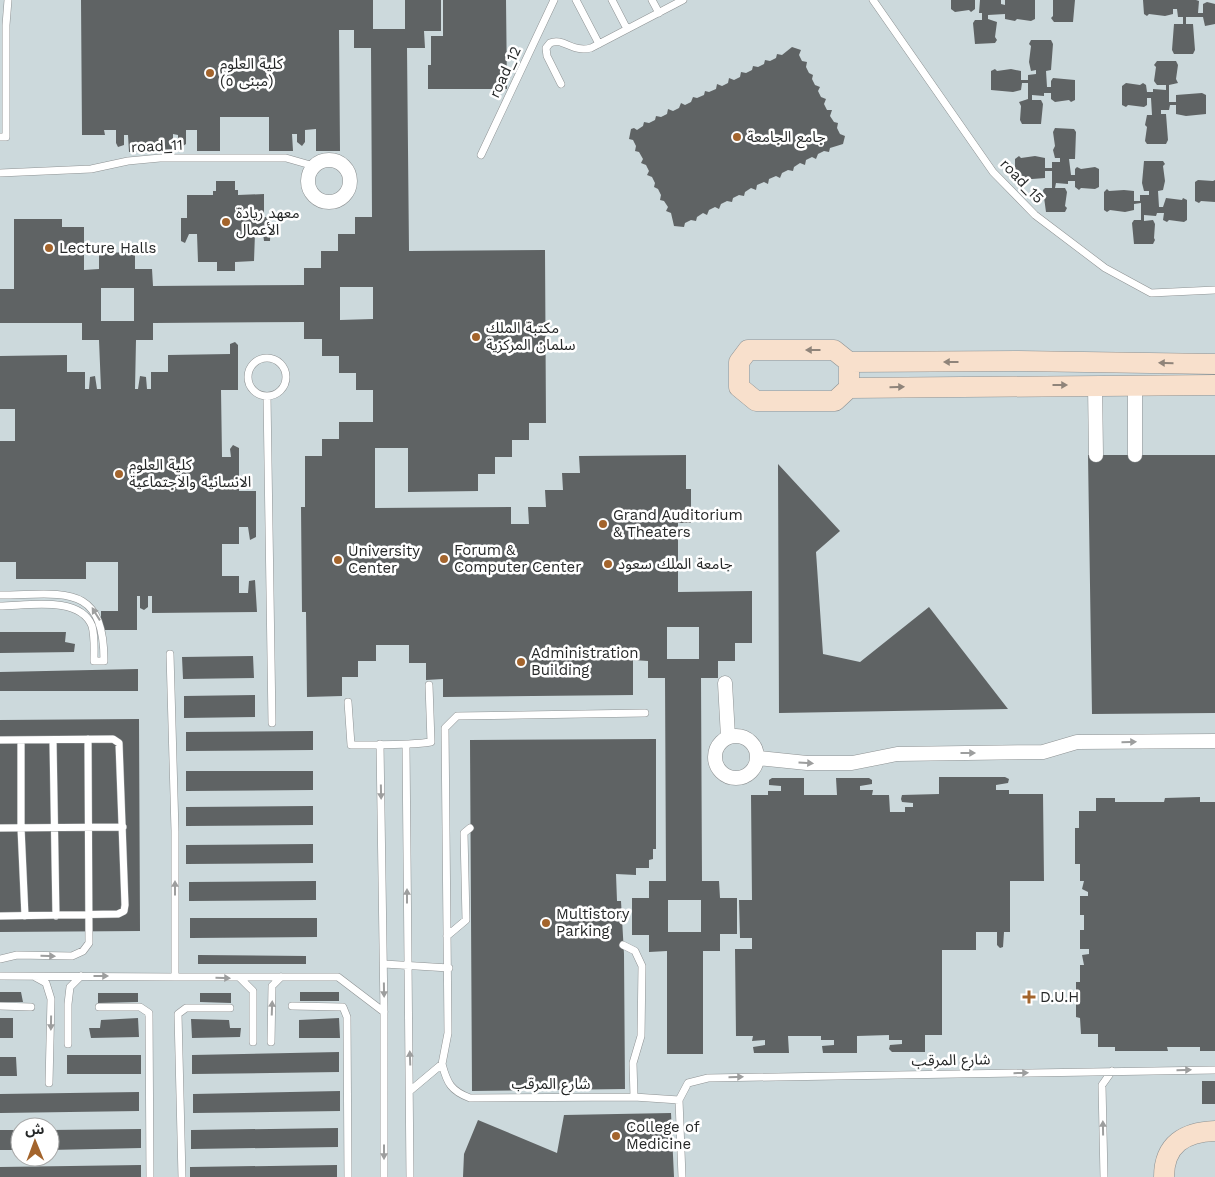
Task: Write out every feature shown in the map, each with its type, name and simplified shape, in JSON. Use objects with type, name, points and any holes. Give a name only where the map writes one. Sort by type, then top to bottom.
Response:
[{"type":"street","points":[[1215,364],[1019,361],[849,362],[834,350],[748,350],[739,362],[738,374],[739,387],[756,401],[835,401],[849,388],[1018,385],[1215,385]]},
{"type":"street","points":[[1018,385],[1019,361]]},
{"type":"street","points":[[849,362],[849,388]]},
{"type":"street","points":[[975,362],[975,386]]},
{"type":"street","points":[[1096,385],[1096,455]]},
{"type":"street","points":[[1135,385],[1135,455]]},
{"type":"street","points":[[725,683],[728,737]]},
{"type":"street","points":[[742,736],[749,739],[757,751],[758,758],[752,771],[741,778],[734,778],[722,772],[718,767],[715,754],[717,747],[728,737],[742,736]]},
{"type":"street","points":[[758,758],[807,763],[852,763],[897,754],[1043,752],[1076,742],[1215,741]]},
{"type":"street","points":[[1164,1177],[1166,1160],[1178,1141],[1192,1133],[1215,1131]]},
{"type":"street","points":[[1176,1177],[1178,1165],[1186,1153],[1199,1145],[1215,1144]]},
{"type":"lane","points":[[0,137],[6,137],[6,25],[8,0]]},
{"type":"lane","name":"road_12","points":[[481,155],[554,0]]},
{"type":"lane","points":[[576,0],[599,44]]},
{"type":"lane","points":[[612,0],[627,29]]},
{"type":"lane","points":[[652,0],[659,13]]},
{"type":"lane","points":[[561,84],[547,56],[546,48],[550,44],[560,42],[582,50],[599,44],[683,0]]},
{"type":"lane","name":"road_15","points":[[873,0],[992,172],[1034,214],[1105,268],[1128,282],[1152,292],[1215,290]]},
{"type":"lane","name":"road_11","points":[[0,173],[91,169],[128,161],[160,158],[286,158],[314,166]]},
{"type":"lane","points":[[264,358],[277,360],[286,370],[287,377],[282,390],[267,396],[253,390],[248,379],[250,368],[254,363],[264,358]]},
{"type":"lane","points":[[267,396],[272,723]]},
{"type":"lane","points":[[0,595],[67,595],[85,601],[94,610],[102,626],[104,661],[94,661],[92,628],[88,618],[80,611],[65,605],[0,606]]},
{"type":"lane","points":[[170,654],[175,831],[174,977]]},
{"type":"lane","points":[[348,702],[351,745],[380,744],[406,746],[431,742],[429,685]]},
{"type":"lane","points":[[411,1090],[442,1064],[448,1033],[449,968],[445,728],[457,716],[646,713]]},
{"type":"lane","points":[[0,959],[17,955],[72,956],[83,951],[89,943],[87,916],[89,828],[88,739]]},
{"type":"lane","points":[[0,740],[113,739],[119,743],[124,911],[118,914],[87,916],[0,916]]},
{"type":"lane","points":[[21,741],[21,828],[25,916]]},
{"type":"lane","points":[[53,741],[53,829],[56,916]]},
{"type":"lane","points":[[380,744],[384,964],[384,1177]]},
{"type":"lane","points":[[406,746],[407,966],[411,1090],[410,1177]]},
{"type":"lane","points":[[0,828],[123,827]]},
{"type":"lane","points":[[447,936],[466,920],[464,833],[470,828]]},
{"type":"lane","points":[[623,945],[635,951],[642,966],[641,1036],[633,1063],[634,1097]]},
{"type":"lane","points":[[384,964],[449,968]]},
{"type":"lane","points":[[0,976],[338,977],[384,1012]]},
{"type":"lane","points":[[32,976],[46,983],[51,999],[49,1083]]},
{"type":"lane","points":[[68,1044],[70,987],[81,976]]},
{"type":"lane","points":[[240,978],[253,991],[253,1042]]},
{"type":"lane","points":[[271,1042],[272,986],[281,978]]},
{"type":"lane","points":[[0,1006],[31,1007]]},
{"type":"lane","points":[[292,1006],[343,1006],[347,1017],[348,1177]]},
{"type":"lane","points":[[98,1008],[140,1007],[149,1013],[150,1177]]},
{"type":"lane","points":[[182,1177],[178,1014],[186,1008],[230,1008]]},
{"type":"lane","name":"شارع المرقب","points":[[442,1064],[446,1082],[455,1092],[470,1098],[634,1097],[679,1100],[688,1083],[708,1078],[1215,1070]]},
{"type":"lane","points":[[1104,1177],[1102,1085],[1112,1071]]},
{"type":"lane","points":[[679,1100],[682,1177]]},
{"type":"shaded area","name":"جامعة الملك سعود","points":[[0,0],[1215,0],[1215,1177],[0,1177]]},
{"type":"building","points":[[81,0],[373,0],[373,29],[405,29],[405,0],[441,0],[441,31],[424,31],[425,48],[407,48],[409,251],[545,250],[546,423],[529,423],[529,440],[512,440],[512,457],[495,457],[495,474],[478,474],[478,491],[408,492],[408,448],[375,448],[375,508],[511,507],[511,524],[529,524],[528,507],[546,507],[545,490],[563,490],[562,473],[580,473],[579,456],[686,455],[686,489],[691,489],[691,523],[678,523],[678,592],[752,591],[752,643],[735,643],[735,661],[718,661],[718,678],[701,678],[702,881],[719,881],[720,898],[737,898],[737,934],[720,934],[720,951],[703,951],[703,1054],[667,1054],[667,951],[649,952],[649,935],[632,935],[632,898],[649,898],[649,881],[666,881],[665,678],[648,678],[648,661],[633,660],[633,695],[443,697],[443,679],[426,680],[426,663],[409,663],[409,645],[376,645],[376,661],[358,661],[358,677],[342,677],[342,696],[307,697],[306,612],[302,612],[301,507],[305,507],[305,456],[322,456],[322,439],[339,439],[339,422],[373,422],[373,390],[356,390],[356,373],[339,373],[339,356],[322,356],[322,339],[304,339],[304,322],[153,323],[153,340],[136,340],[135,389],[138,389],[140,376],[146,377],[147,389],[151,389],[151,372],[168,372],[168,355],[230,354],[230,344],[235,342],[238,345],[238,390],[221,390],[222,457],[231,457],[230,449],[233,445],[239,448],[239,491],[256,491],[256,537],[250,540],[248,527],[239,527],[239,544],[222,544],[222,576],[239,576],[239,593],[248,593],[249,581],[255,580],[257,612],[152,613],[152,596],[148,596],[148,607],[144,610],[140,608],[140,596],[137,596],[137,630],[101,630],[101,611],[118,611],[118,562],[86,562],[86,579],[16,579],[16,562],[0,562],[0,441],[15,441],[15,409],[0,409],[0,356],[67,355],[67,372],[85,372],[85,389],[89,389],[90,377],[95,376],[97,389],[101,389],[99,340],[82,340],[82,323],[0,323],[0,289],[14,289],[14,219],[62,219],[62,227],[84,227],[84,270],[99,269],[99,253],[135,252],[135,269],[152,269],[153,286],[304,285],[304,268],[321,268],[321,251],[338,251],[338,234],[355,234],[355,217],[372,217],[371,48],[354,48],[354,30],[339,30],[340,151],[316,151],[316,129],[305,130],[305,142],[302,146],[297,142],[297,134],[292,134],[293,151],[269,151],[269,117],[220,117],[220,151],[197,151],[197,130],[186,130],[186,144],[183,146],[178,144],[178,135],[173,134],[173,152],[129,152],[128,135],[124,135],[124,145],[118,147],[116,143],[116,130],[104,130],[105,135],[82,135]],"holes":[[[340,287],[373,287],[373,319],[340,320]],[[101,288],[134,288],[134,321],[101,321]],[[667,627],[699,627],[699,659],[667,659]],[[668,900],[701,900],[701,932],[668,932]]]},
{"type":"building","points":[[443,0],[506,0],[507,89],[428,89],[428,65],[431,65],[431,36],[443,36]]},
{"type":"building","points":[[951,0],[975,0],[975,9],[971,12],[969,10],[955,12],[951,9]]},
{"type":"building","points":[[980,0],[1001,0],[1001,4],[1005,5],[1005,0],[1035,0],[1035,19],[1031,21],[1017,19],[1015,21],[1005,19],[1005,14],[988,15],[988,19],[997,22],[995,37],[997,40],[995,43],[975,44],[973,23],[975,20],[982,20],[982,13],[979,13]]},
{"type":"building","points":[[1053,0],[1075,0],[1073,22],[1054,22],[1051,18],[1053,16]]},
{"type":"building","points":[[1143,0],[1196,0],[1199,1],[1198,13],[1203,13],[1203,4],[1207,2],[1215,4],[1215,24],[1205,26],[1203,17],[1186,17],[1186,24],[1193,24],[1195,50],[1193,54],[1174,54],[1172,50],[1174,24],[1183,24],[1183,17],[1178,17],[1177,9],[1173,9],[1173,14],[1165,16],[1149,14],[1147,16],[1144,14]]},
{"type":"building","points":[[1031,40],[1051,40],[1053,44],[1051,70],[1046,71],[1047,87],[1051,87],[1053,78],[1075,80],[1075,100],[1071,102],[1069,100],[1055,102],[1051,99],[1051,93],[1044,93],[1044,96],[1032,95],[1032,100],[1041,100],[1043,104],[1041,124],[1022,124],[1020,120],[1021,106],[1019,102],[1028,99],[1028,83],[1022,83],[1021,90],[1013,92],[991,90],[991,71],[995,69],[997,71],[1011,69],[1021,71],[1021,80],[1028,80],[1028,75],[1036,74],[1036,70],[1031,71],[1029,62],[1031,46],[1029,44]]},
{"type":"building","name":"جامع الجامعة","points":[[792,47],[801,50],[799,55],[802,61],[807,62],[806,67],[809,73],[813,75],[812,79],[815,85],[820,87],[818,91],[821,97],[826,99],[824,104],[827,110],[832,110],[830,116],[834,122],[838,123],[837,128],[840,134],[845,136],[843,144],[830,148],[829,152],[824,151],[818,154],[816,159],[812,157],[806,160],[805,165],[800,163],[794,167],[793,171],[788,170],[782,173],[780,178],[776,176],[769,179],[768,184],[764,182],[757,185],[756,190],[751,188],[745,192],[744,196],[739,195],[733,198],[732,202],[727,201],[721,204],[719,209],[715,207],[709,210],[707,215],[703,213],[697,217],[696,221],[691,220],[685,223],[684,227],[674,226],[671,213],[666,211],[668,207],[664,201],[660,200],[661,195],[658,189],[654,187],[655,183],[652,177],[647,175],[649,171],[646,165],[641,163],[643,159],[639,152],[635,151],[636,146],[633,140],[629,139],[631,129],[637,130],[643,126],[644,122],[649,123],[655,120],[656,116],[661,117],[667,114],[668,109],[673,111],[679,108],[681,103],[685,105],[691,102],[693,97],[697,98],[704,95],[705,91],[709,92],[716,89],[717,84],[722,86],[728,83],[729,78],[734,80],[740,77],[741,72],[746,73],[752,70],[753,66],[758,67],[764,64],[765,60],[770,61],[776,58],[777,54],[782,55]]},
{"type":"building","points":[[1157,61],[1176,61],[1178,65],[1176,79],[1178,83],[1169,85],[1169,102],[1176,102],[1176,95],[1202,93],[1206,95],[1206,114],[1186,116],[1176,114],[1176,105],[1170,105],[1169,110],[1161,110],[1161,114],[1166,114],[1168,140],[1166,144],[1147,144],[1145,141],[1147,127],[1145,125],[1147,115],[1152,115],[1151,98],[1147,98],[1147,105],[1144,107],[1128,105],[1126,107],[1122,105],[1122,86],[1126,83],[1140,85],[1143,83],[1146,85],[1147,92],[1153,92],[1153,89],[1166,90],[1166,85],[1157,85],[1154,81],[1156,67],[1154,65]]},
{"type":"building","points":[[1055,128],[1074,129],[1076,132],[1075,159],[1069,159],[1071,175],[1075,175],[1077,167],[1081,169],[1095,167],[1099,169],[1099,187],[1095,189],[1081,188],[1079,190],[1075,187],[1075,181],[1068,181],[1068,184],[1056,183],[1055,188],[1065,188],[1067,192],[1065,206],[1067,208],[1065,212],[1046,212],[1043,190],[1045,188],[1052,188],[1052,171],[1045,171],[1045,178],[1019,180],[1015,178],[1015,159],[1019,156],[1021,158],[1035,156],[1045,158],[1045,168],[1052,168],[1052,162],[1060,162],[1060,158],[1055,158],[1053,150],[1055,146],[1053,132]]},
{"type":"building","points":[[1144,161],[1163,161],[1165,164],[1163,166],[1165,181],[1163,190],[1158,191],[1159,207],[1163,207],[1166,198],[1182,200],[1183,198],[1187,200],[1187,220],[1184,222],[1169,220],[1167,222],[1163,220],[1164,213],[1157,213],[1156,216],[1144,215],[1144,221],[1153,220],[1155,224],[1155,240],[1153,244],[1134,244],[1132,223],[1134,220],[1141,220],[1141,203],[1134,204],[1134,210],[1125,212],[1110,210],[1107,212],[1104,210],[1104,192],[1107,189],[1109,191],[1134,191],[1134,201],[1140,201],[1140,195],[1149,195],[1149,191],[1144,191],[1142,183]]},
{"type":"building","points":[[1198,180],[1215,180],[1215,202],[1201,201],[1199,203],[1195,201],[1195,182]]},
{"type":"building","name":"معهد ريادة الأعمال","points":[[216,181],[235,181],[235,190],[238,190],[238,195],[264,194],[264,217],[271,217],[270,241],[264,241],[263,233],[255,233],[254,261],[235,262],[235,271],[217,271],[217,262],[198,262],[197,234],[189,234],[185,243],[181,241],[181,218],[187,218],[187,195],[213,195],[213,191],[216,191]]},
{"type":"building","points":[[1088,455],[1215,455],[1215,713],[1092,714]]},
{"type":"building","points":[[778,464],[840,531],[816,552],[823,654],[860,662],[929,607],[1008,709],[779,713]]},
{"type":"building","points":[[0,632],[66,632],[65,642],[75,644],[74,652],[0,653]]},
{"type":"building","points":[[253,656],[254,678],[183,679],[182,657]]},
{"type":"building","points":[[138,669],[138,691],[0,691],[0,672]]},
{"type":"building","points":[[255,695],[255,717],[184,718],[184,696]]},
{"type":"building","points":[[139,719],[140,931],[0,932],[0,720]]},
{"type":"building","points":[[313,731],[313,750],[186,751],[186,732]]},
{"type":"building","name":"Multistory Parking","points":[[656,739],[656,849],[653,849],[653,859],[649,860],[649,868],[636,868],[636,875],[616,874],[617,901],[621,901],[624,954],[625,1089],[472,1091],[470,740]]},
{"type":"building","points":[[186,771],[313,771],[313,790],[186,791]]},
{"type":"building","points":[[939,777],[1005,777],[1009,779],[1008,783],[996,785],[996,790],[1009,790],[1009,794],[1043,794],[1044,881],[1010,881],[1010,932],[1004,932],[1003,947],[1000,948],[997,945],[997,932],[976,932],[976,950],[942,950],[942,1035],[925,1035],[925,1052],[892,1052],[889,1049],[890,1045],[902,1044],[902,1040],[889,1040],[889,1035],[857,1036],[857,1053],[823,1053],[822,1046],[834,1045],[834,1040],[821,1040],[821,1036],[788,1036],[789,1053],[754,1053],[753,1047],[765,1045],[765,1040],[752,1041],[753,1036],[736,1036],[735,949],[752,949],[752,938],[740,938],[739,900],[752,900],[751,795],[768,795],[768,791],[781,791],[781,786],[769,785],[769,780],[772,778],[804,778],[804,795],[837,795],[836,778],[869,778],[872,780],[872,784],[860,786],[860,790],[873,790],[872,795],[889,795],[890,812],[905,812],[905,807],[913,807],[913,803],[902,802],[902,795],[939,794]]},
{"type":"building","points":[[1200,797],[1200,802],[1215,802],[1215,1051],[1200,1051],[1200,1047],[1167,1047],[1168,1051],[1115,1051],[1115,1047],[1098,1047],[1098,1034],[1081,1034],[1080,1018],[1076,1017],[1076,982],[1080,982],[1080,965],[1084,965],[1082,955],[1089,954],[1089,949],[1080,949],[1080,930],[1084,930],[1084,915],[1080,915],[1080,896],[1088,896],[1088,892],[1082,889],[1084,881],[1080,881],[1080,864],[1075,864],[1075,828],[1079,828],[1079,811],[1096,811],[1096,798],[1115,798],[1115,802],[1164,802],[1165,798]]},
{"type":"building","points":[[313,806],[313,825],[186,826],[186,807]]},
{"type":"building","points":[[313,844],[313,863],[186,864],[186,845]]},
{"type":"building","points":[[316,881],[316,900],[189,901],[189,882]]},
{"type":"building","points":[[190,918],[317,918],[317,937],[190,938]]},
{"type":"building","points":[[198,955],[306,956],[306,964],[198,964]]},
{"type":"building","points":[[0,992],[21,992],[23,1002],[0,1002]]},
{"type":"building","points":[[300,992],[339,992],[339,1001],[300,1001]]},
{"type":"building","points":[[98,993],[138,993],[138,1002],[98,1003]]},
{"type":"building","points":[[200,993],[231,993],[231,1003],[200,1002]]},
{"type":"building","points":[[0,1018],[13,1018],[13,1038],[0,1038]]},
{"type":"building","points":[[138,1018],[139,1037],[91,1038],[89,1028],[100,1028],[101,1020]]},
{"type":"building","points":[[339,1018],[340,1038],[299,1038],[299,1020]]},
{"type":"building","points":[[191,1019],[229,1020],[230,1028],[241,1028],[240,1037],[192,1038]]},
{"type":"building","points":[[339,1052],[339,1072],[192,1074],[192,1055]]},
{"type":"building","points":[[67,1055],[141,1055],[141,1074],[67,1074]]},
{"type":"building","points":[[0,1057],[16,1057],[17,1076],[0,1076]]},
{"type":"building","points":[[1202,1081],[1215,1081],[1215,1104],[1202,1104]]},
{"type":"building","points":[[340,1091],[340,1111],[193,1113],[193,1094]]},
{"type":"building","points":[[139,1092],[139,1111],[0,1113],[0,1094]]},
{"type":"building","name":"College of Medicine","points":[[671,1113],[674,1177],[463,1177],[464,1154],[478,1120],[557,1153],[564,1115]]},
{"type":"building","points":[[338,1128],[338,1147],[191,1149],[191,1130]]},
{"type":"building","points":[[141,1129],[141,1148],[60,1150],[60,1130]]},
{"type":"building","points":[[0,1130],[10,1130],[10,1150],[0,1150]]},
{"type":"building","points":[[141,1165],[141,1177],[0,1177],[0,1167]]},
{"type":"building","points":[[337,1165],[337,1177],[190,1177],[190,1167]]},
{"type":"place","name":"كلية العلوم (مبنى ٥)","points":[[210,73]]},
{"type":"place","name":"جامع الجامعة","points":[[737,137]]},
{"type":"place","name":"معهد ريادة الأعمال","points":[[226,222]]},
{"type":"place","name":"Lecture Halls","points":[[49,248]]},
{"type":"place","name":"مكتبة الملك سلمان المركزية","points":[[476,337]]},
{"type":"place","name":"كلية العلوم الانسانية والاجتماعية","points":[[119,474]]},
{"type":"place","name":"Grand Auditorium & Theaters","points":[[603,524]]},
{"type":"place","name":"Forum & Computer Center","points":[[444,559]]},
{"type":"place","name":"University Center","points":[[338,560]]},
{"type":"place","name":"جامعة الملك سعود","points":[[608,564]]},
{"type":"place","name":"Administration Building","points":[[521,662]]},
{"type":"place","name":"Multistory Parking","points":[[546,923]]},
{"type":"place","name":"D.U.H","points":[[1029,997]]},
{"type":"place","name":"College of Medicine","points":[[616,1136]]}]
